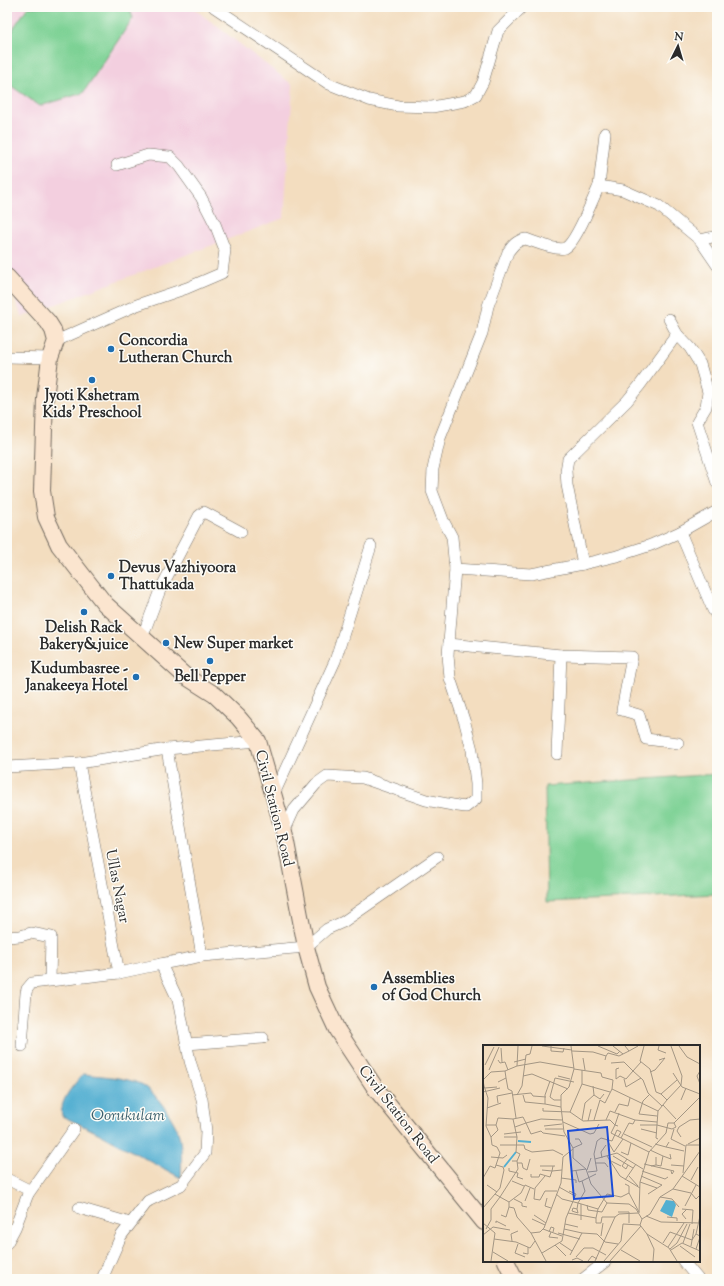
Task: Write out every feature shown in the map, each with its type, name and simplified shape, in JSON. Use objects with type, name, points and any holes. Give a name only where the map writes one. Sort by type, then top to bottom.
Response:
[{"type":"main road","points":[[7,277],[48,322],[53,330],[56,341]]},
{"type":"main road","name":"Civil Station Road","points":[[56,341],[50,358],[45,398],[42,491],[46,517],[59,545],[105,604],[185,676],[215,695],[238,717],[258,741],[284,832],[306,947],[316,987],[337,1030],[376,1089],[483,1221]]},
{"type":"main road","points":[[506,1262],[515,1279]]},
{"type":"street","points":[[214,7],[329,84],[369,100],[398,106],[432,107],[465,101],[476,95],[483,82],[498,31],[522,7]]},
{"type":"street","points":[[284,832],[294,810],[316,784],[327,776],[363,778],[426,800],[458,806],[466,806],[476,799],[476,784],[472,750],[450,678],[448,655],[455,569],[452,537],[443,520],[432,491],[433,469],[440,438],[482,333],[490,299],[508,252],[513,245],[521,239],[559,248],[565,248],[575,239],[599,186],[606,133]]},
{"type":"street","points":[[56,341],[137,305],[187,288],[222,273],[225,250],[215,224],[201,197],[170,156],[148,155],[117,165]]},
{"type":"street","points":[[599,186],[623,190],[659,206],[700,240],[717,265]]},
{"type":"street","points":[[700,240],[717,236]]},
{"type":"street","points":[[669,319],[677,334],[690,348],[700,364],[708,392],[706,407],[697,422],[717,483]]},
{"type":"street","points":[[583,564],[567,485],[566,471],[568,458],[627,400],[640,385],[677,334]]},
{"type":"street","points":[[7,357],[50,358]]},
{"type":"street","points":[[455,569],[530,574],[583,564],[651,546],[680,532],[717,511]]},
{"type":"street","points":[[142,638],[160,590],[198,516],[204,512],[241,532]]},
{"type":"street","points":[[680,532],[716,611]]},
{"type":"street","points":[[274,794],[335,661],[371,546]]},
{"type":"street","points":[[449,644],[561,655],[632,657],[622,710],[639,715],[646,739],[678,743]]},
{"type":"street","points":[[557,754],[561,655]]},
{"type":"street","points":[[7,767],[79,762],[167,749],[258,741]]},
{"type":"street","points":[[167,749],[202,956]]},
{"type":"street","name":"Ullas Nagar","points":[[79,762],[120,973]]},
{"type":"street","points":[[22,1046],[27,989],[32,983],[120,973],[202,956],[306,947],[327,929],[343,922],[437,857]]},
{"type":"street","points":[[7,937],[31,933],[51,936],[50,980]]},
{"type":"street","points":[[102,1279],[121,1236],[148,1201],[181,1186],[205,1153],[206,1131],[202,1099],[190,1061],[178,1000],[161,964]]},
{"type":"street","points":[[187,1044],[263,1038]]},
{"type":"street","points":[[7,1243],[11,1226],[28,1194],[74,1129]]},
{"type":"street","points":[[7,1179],[27,1189],[28,1194]]},
{"type":"street","points":[[79,1208],[130,1224]]},
{"type":"street","points":[[583,1279],[605,1262]]},
{"type":"street","points":[[684,1262],[698,1279]]},
{"type":"shaded area","points":[[7,7],[192,7],[293,85],[284,218],[22,317],[7,277]]},
{"type":"green space","points":[[28,7],[62,7],[64,9],[87,7],[129,7],[133,18],[83,93],[40,106],[7,83],[7,47],[14,27]]},
{"type":"green space","points":[[717,774],[717,894],[547,902],[545,786]]},
{"type":"water","name":"Oorukulam","points":[[83,1074],[112,1077],[141,1084],[157,1098],[168,1112],[178,1132],[182,1161],[181,1178],[98,1133],[62,1116],[65,1099],[71,1088]]},
{"type":"place","name":"Concordia Lutheran Church","points":[[111,349]]},
{"type":"place","name":"Jyoti Kshetram Kids' Preschool","points":[[92,380]]},
{"type":"place","name":"Devus Vazhiyoora Thattukada","points":[[111,576]]},
{"type":"place","name":"Delish Rack Bakery&juice","points":[[84,612]]},
{"type":"place","name":"New Super market","points":[[166,643]]},
{"type":"place","name":"Bell Pepper","points":[[210,661]]},
{"type":"place","name":"Kudumbasree - Janakeeya Hotel","points":[[136,677]]},
{"type":"place","name":"Assemblies of God Church","points":[[374,987]]}]
